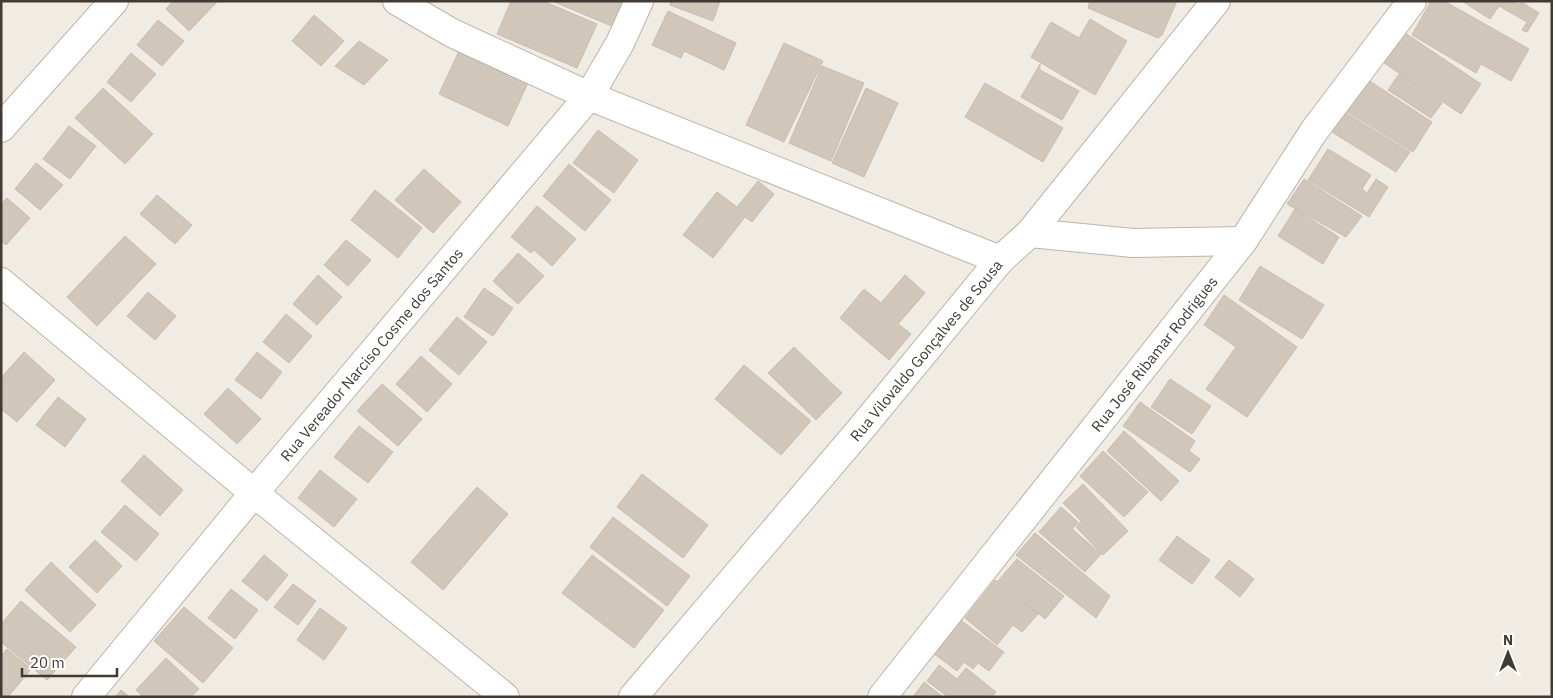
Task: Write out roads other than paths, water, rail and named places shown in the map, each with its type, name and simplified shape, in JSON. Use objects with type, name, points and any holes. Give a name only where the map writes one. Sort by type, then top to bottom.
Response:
[{"type":"street","points":[[1,128],[114,1]]},
{"type":"street","points":[[397,1],[452,33],[589,96],[1000,260]]},
{"type":"street","name":"Rua Vereador Narciso Cosme dos Santos","points":[[86,697],[254,493],[589,96],[620,43],[639,1]]},
{"type":"street","name":"Rua Vilovaldo Gonçalves de Sousa","points":[[633,697],[853,438],[1000,260],[1030,233],[1216,1]]},
{"type":"street","name":"Rua José Ribamar Rodrigues","points":[[882,697],[1243,241],[1314,131],[1412,1]]},
{"type":"street","points":[[1030,233],[1133,243],[1243,241]]},
{"type":"street","points":[[1,282],[254,493],[505,697]]}]
